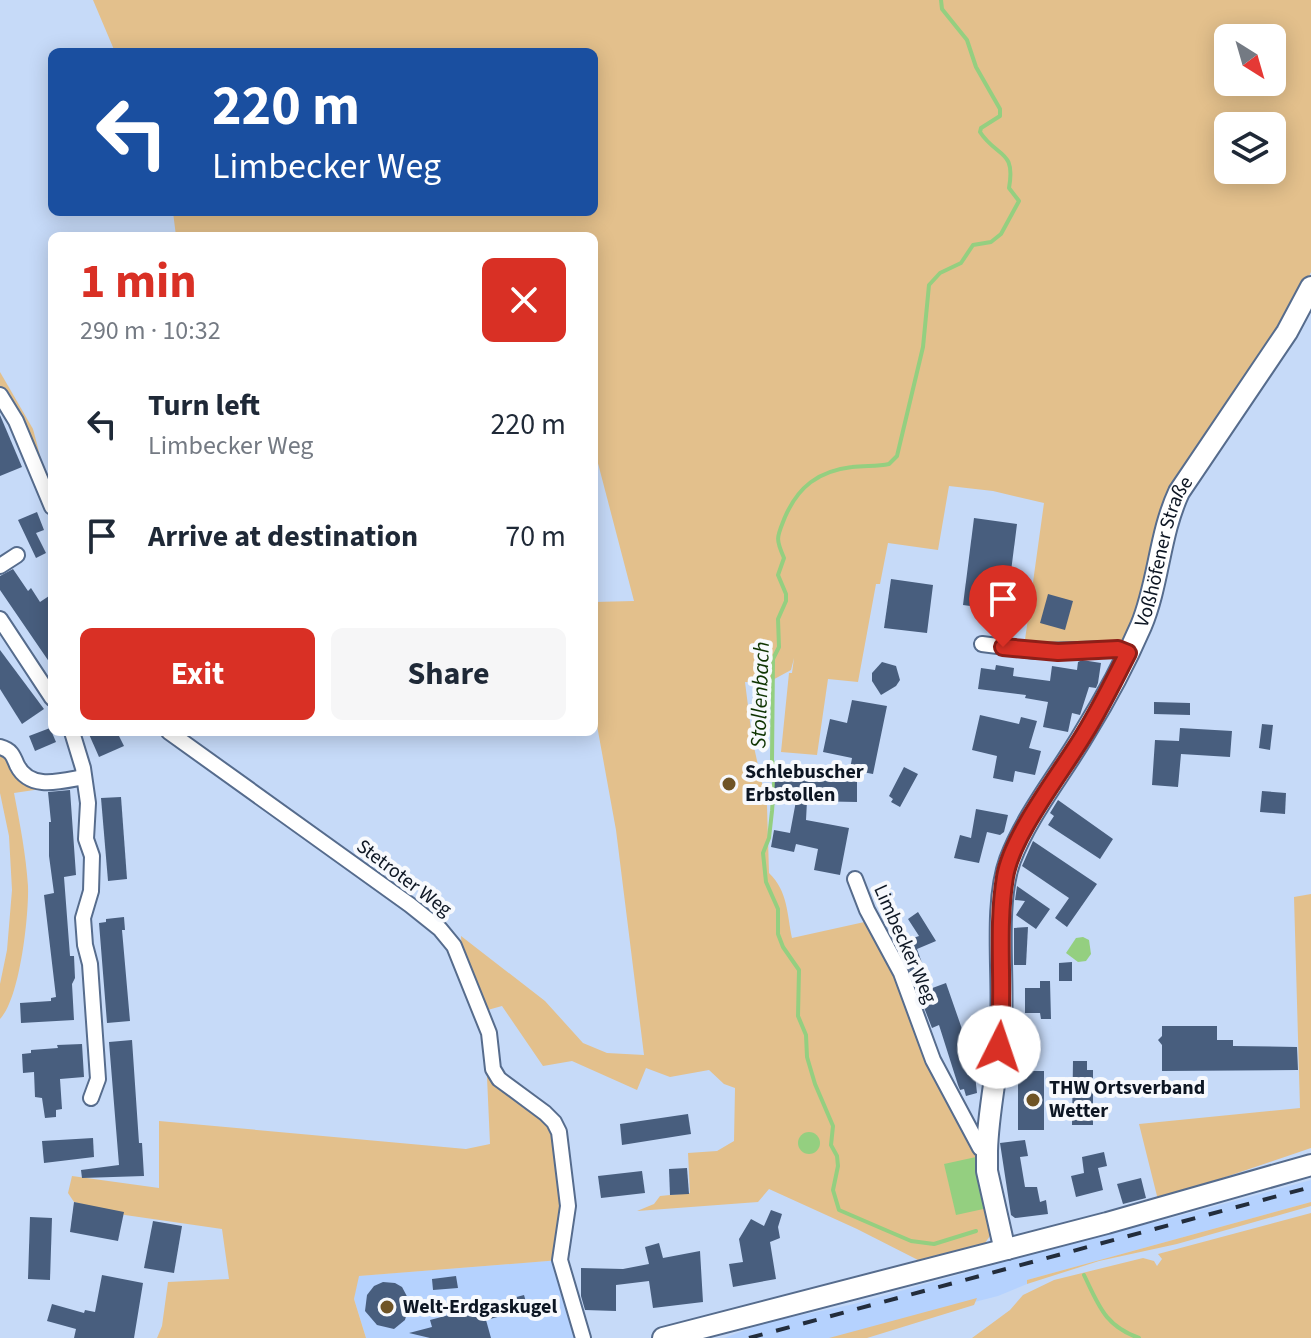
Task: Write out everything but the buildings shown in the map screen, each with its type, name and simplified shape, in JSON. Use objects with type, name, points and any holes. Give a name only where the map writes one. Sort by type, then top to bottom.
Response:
[{"type":"street","name":"Voßhöfener Straße","points":[[1007,1249],[987,1171],[987,1151],[1001,1027],[1002,926],[1007,869],[1018,843],[1085,734],[1128,653],[1148,606],[1167,517],[1179,492],[1287,332],[1311,287]]},
{"type":"street","points":[[0,395],[16,421],[48,497]]},
{"type":"street","points":[[0,566],[17,555]]},
{"type":"street","points":[[0,619],[48,692]]},
{"type":"street","points":[[982,644],[1036,651],[1118,649],[1128,653]]},
{"type":"street","points":[[73,736],[88,803],[86,839],[92,866],[91,891],[83,918],[90,964],[98,1079],[91,1098]]},
{"type":"street","name":"Stetroter Weg","points":[[175,736],[410,905],[440,929],[454,946],[489,1033],[493,1069],[499,1079],[545,1113],[559,1132],[568,1206],[560,1260],[583,1338]]},
{"type":"street","points":[[0,747],[12,752],[25,776],[38,782],[84,777]]},
{"type":"street","name":"Limbecker Weg","points":[[855,879],[867,910],[901,973],[933,1060],[980,1148],[987,1151]]},
{"type":"street","points":[[663,1338],[1007,1249],[1311,1165]]},
{"type":"shaded area","points":[[93,0],[1311,0],[1311,272],[1302,292],[1184,475],[1147,589],[1125,642],[1024,647],[1044,503],[993,491],[949,486],[938,550],[888,543],[880,584],[876,584],[858,682],[828,679],[817,755],[781,752],[789,673],[792,673],[794,658],[791,670],[767,683],[745,682],[752,738],[767,806],[769,873],[783,895],[792,938],[869,921],[979,1156],[992,1233],[985,1243],[918,1260],[769,1189],[758,1202],[637,1211],[654,1204],[660,1196],[690,1193],[688,1153],[717,1151],[734,1141],[735,1088],[724,1084],[709,1070],[670,1077],[646,1068],[637,1090],[572,1061],[543,1066],[502,1006],[484,1011],[462,955],[461,936],[545,1001],[583,1043],[607,1053],[644,1055],[616,830],[598,731],[598,602],[634,601],[598,463],[598,232],[176,232],[174,216],[598,216],[598,48],[113,48]]},
{"type":"shaded area","points":[[0,372],[33,429],[48,486],[0,391]]},
{"type":"shaded area","points":[[0,753],[21,780],[41,789],[14,793],[27,874],[27,916],[18,976],[7,1009],[0,1019],[0,984],[7,950],[12,890],[9,836],[0,793]]},
{"type":"shaded area","points":[[1311,894],[1311,1148],[1158,1200],[1139,1124],[1300,1108],[1294,897]]},
{"type":"shaded area","points":[[1076,938],[1089,940],[1091,954],[1086,961],[1078,962],[1066,953]]},
{"type":"shaded area","points":[[491,1073],[552,1125],[568,1206],[560,1260],[359,1276],[354,1299],[366,1338],[157,1338],[162,1326],[168,1282],[229,1279],[222,1229],[125,1215],[74,1202],[68,1193],[72,1176],[159,1188],[159,1121],[466,1149],[490,1144],[487,1077]]},
{"type":"shaded area","points":[[805,1132],[813,1132],[820,1143],[813,1154],[805,1154],[798,1147],[798,1139]]},
{"type":"shaded area","points":[[976,1157],[988,1208],[956,1215],[944,1164]]},
{"type":"shaded area","points":[[1311,1180],[1311,1202],[1027,1280],[1027,1284],[998,1296],[833,1338],[724,1338],[764,1323],[854,1304]]},
{"type":"shaded area","points":[[1311,1202],[1311,1206],[1177,1244],[1099,1261],[1027,1284],[1027,1280]]},
{"type":"shaded area","points":[[1311,1213],[1311,1338],[972,1338],[1010,1310],[1023,1295],[1054,1280],[1143,1258],[1154,1261],[1157,1266],[1162,1259],[1158,1254]]},
{"type":"shaded area","points":[[560,1260],[583,1338],[366,1338],[354,1299],[358,1276]]},
{"type":"shaded area","points":[[977,1298],[974,1305],[867,1338],[829,1338]]},
{"type":"waterway","name":"Stollenbach","points":[[941,0],[942,9],[967,40],[976,67],[1000,109],[1000,116],[981,128],[980,132],[1007,160],[1010,166],[1009,188],[1019,201],[1001,234],[991,242],[973,245],[961,263],[940,273],[929,285],[923,347],[897,456],[889,464],[840,469],[819,477],[796,497],[782,524],[778,542],[784,558],[778,575],[786,601],[778,619],[779,647],[773,659],[772,760],[775,771],[769,838],[763,853],[766,882],[778,909],[778,934],[799,970],[798,1016],[806,1035],[807,1057],[833,1126],[831,1145],[838,1166],[833,1190],[839,1210],[911,1241],[934,1244],[976,1231]]},
{"type":"waterway","name":"Stollenbach","points":[[1084,1275],[1104,1314],[1118,1327],[1139,1338]]},
{"type":"railway","points":[[749,1338],[1311,1187]]},
{"type":"place","name":"Schlebuscher Erbstollen","points":[[729,784]]},
{"type":"place","name":"THW Ortsverband Wetter","points":[[1033,1100]]},
{"type":"place","name":"Welt-Erdgaskugel","points":[[387,1307]]},
{"type":"route","points":[[999,1047],[1005,876],[1018,843],[1085,734],[1128,653],[1118,649],[1058,652],[1003,647]]}]
